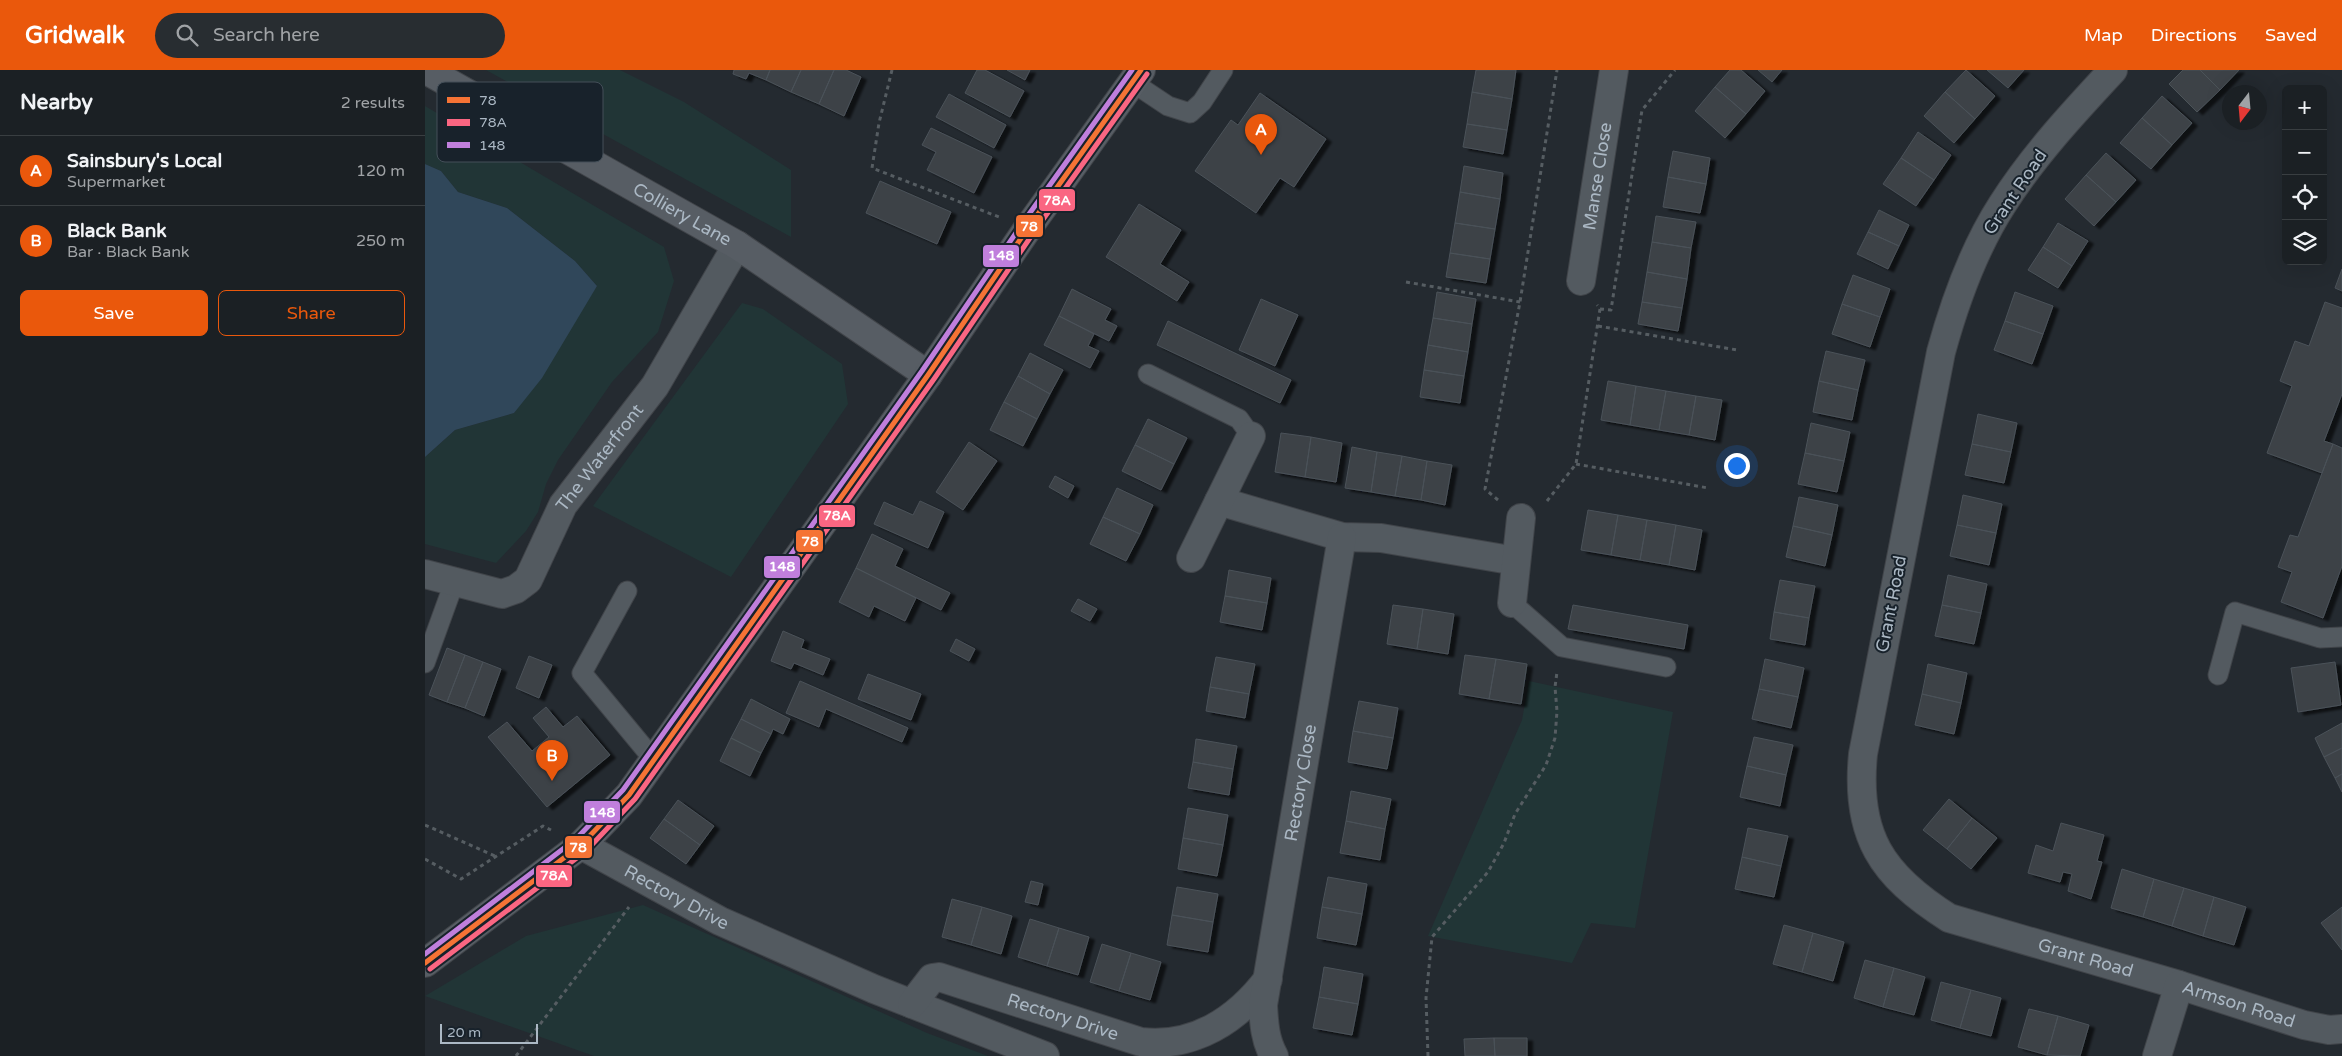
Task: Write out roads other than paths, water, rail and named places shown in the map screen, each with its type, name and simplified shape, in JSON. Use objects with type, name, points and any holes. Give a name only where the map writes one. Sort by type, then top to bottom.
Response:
[{"type":"main road","name":"Colliery Lane","points":[[426,70],[447,82]]},
{"type":"main road","points":[[425,962],[581,845],[623,802],[928,375],[1028,228],[1137,76]]},
{"type":"main road","name":"Colliery Lane","points":[[589,162],[737,245],[928,375]]},
{"type":"street","name":"Manse Close","points":[[1581,281],[1614,70]]},
{"type":"street","name":"Grant Road","points":[[2113,70],[2043,148],[2001,206],[1968,272],[1950,321],[1941,352],[1883,643],[1863,754],[1860,784],[1863,813],[1871,840],[1886,864],[1904,885],[1949,918],[2179,985]]},
{"type":"street","name":"The Waterfront","points":[[425,574],[502,594],[516,589],[528,580],[563,505],[655,386],[737,245]]},
{"type":"street","points":[[1191,558],[1251,436]]},
{"type":"street","points":[[1219,501],[1342,537],[1381,538],[1516,561]]},
{"type":"street","points":[[1512,603],[1521,518]]},
{"type":"street","name":"Rectory Close","points":[[1275,1056],[1268,1044],[1264,1028],[1263,1005],[1342,537]]},
{"type":"street","name":"Rectory Drive","points":[[581,845],[720,921],[912,1004],[1045,1056]]},
{"type":"street","name":"Rectory Drive","points":[[912,1004],[933,978],[939,977],[1141,1042],[1158,1044],[1195,1037],[1216,1027],[1255,996],[1268,979]]},
{"type":"street","name":"Armson Road","points":[[2157,1056],[2179,985],[2304,1025],[2329,1030],[2342,1029]]},
{"type":"lane","points":[[1137,76],[1168,106],[1190,113],[1202,102],[1223,70]]},
{"type":"lane","points":[[1148,374],[1239,419],[1251,436]]},
{"type":"lane","points":[[425,663],[454,583]]},
{"type":"lane","points":[[627,590],[582,673],[654,760]]},
{"type":"lane","points":[[1512,603],[1562,647],[1667,667]]},
{"type":"lane","points":[[2218,675],[2235,612],[2320,638],[2342,637]]},
{"type":"water","points":[[425,164],[441,171],[458,192],[507,208],[575,261],[597,286],[542,378],[514,413],[455,430],[425,457]]},
{"type":"place","name":"Sainsbury's Local","points":[[1261,155]]},
{"type":"place","name":"Black Bank","points":[[552,781]]}]
